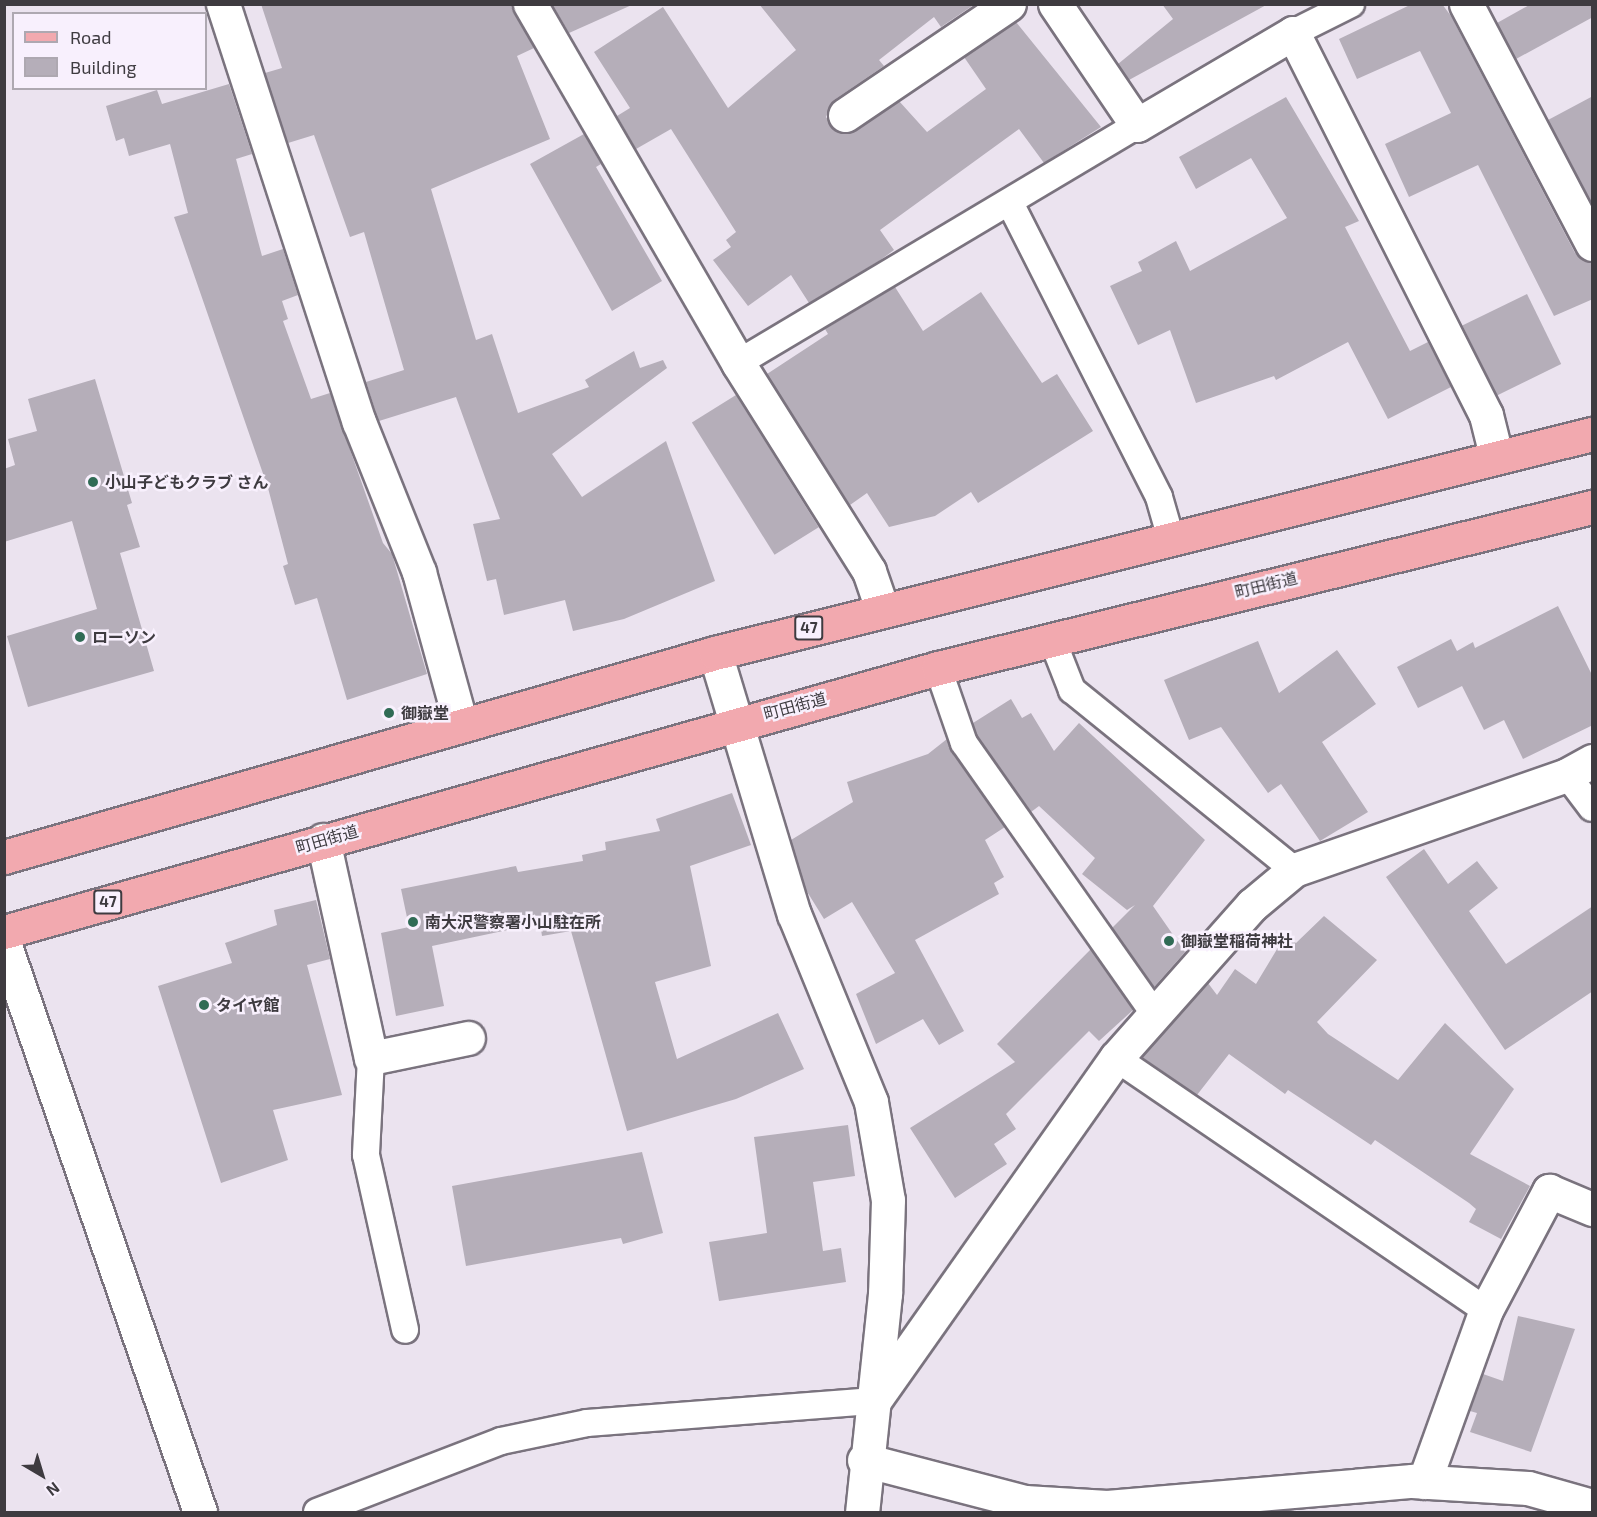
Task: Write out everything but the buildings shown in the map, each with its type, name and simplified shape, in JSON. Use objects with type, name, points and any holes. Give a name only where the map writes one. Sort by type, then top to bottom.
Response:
[{"type":"main road","name":"47","points":[[4,857],[461,725],[882,608],[1496,455],[1593,434]]},
{"type":"main road","name":"町田街道","points":[[4,932],[735,722],[1052,639],[1593,507]]},
{"type":"street","points":[[223,4],[359,422],[419,572],[461,725]]},
{"type":"street","points":[[530,4],[738,363],[869,571],[882,608]]},
{"type":"street","points":[[845,115],[1009,4]]},
{"type":"street","points":[[1055,4],[1137,125],[1293,33],[1486,416],[1496,455]]},
{"type":"street","points":[[1466,4],[1593,243]]},
{"type":"street","points":[[715,653],[794,914],[871,1102],[888,1200],[874,1401],[864,1460],[862,1512]]},
{"type":"street","points":[[874,1401],[1116,1058],[1153,1012],[1252,904],[1294,870],[1580,768]]},
{"type":"street","points":[[323,840],[371,1058],[468,1038]]},
{"type":"street","points":[[4,943],[200,1512]]},
{"type":"street","points":[[1424,1482],[1486,1310],[1549,1191],[1593,1209]]},
{"type":"street","points":[[864,1460],[1025,1502],[1096,1509],[1424,1482],[1528,1488],[1593,1506]]},
{"type":"lane","points":[[1293,33],[1351,4]]},
{"type":"lane","points":[[738,363],[1011,205],[1137,125]]},
{"type":"lane","points":[[1011,205],[1159,496],[1170,535]]},
{"type":"lane","points":[[1052,639],[1072,690],[1294,870]]},
{"type":"lane","points":[[938,668],[964,743],[1153,1012]]},
{"type":"lane","points":[[1580,768],[1593,808]]},
{"type":"lane","points":[[371,1058],[366,1155],[405,1330]]},
{"type":"lane","points":[[1116,1058],[1486,1310]]},
{"type":"lane","points":[[317,1512],[501,1441],[587,1423],[874,1401]]},
{"type":"place","name":"小山子どもクラブ さん","points":[[93,482]]},
{"type":"place","name":"ローソン","points":[[80,637]]},
{"type":"place","name":"御嶽堂","points":[[389,713]]},
{"type":"place","name":"南大沢警察署小山駐在所","points":[[413,922]]},
{"type":"place","name":"御嶽堂稲荷神社","points":[[1169,941]]},
{"type":"place","name":"タイヤ館","points":[[204,1005]]}]
